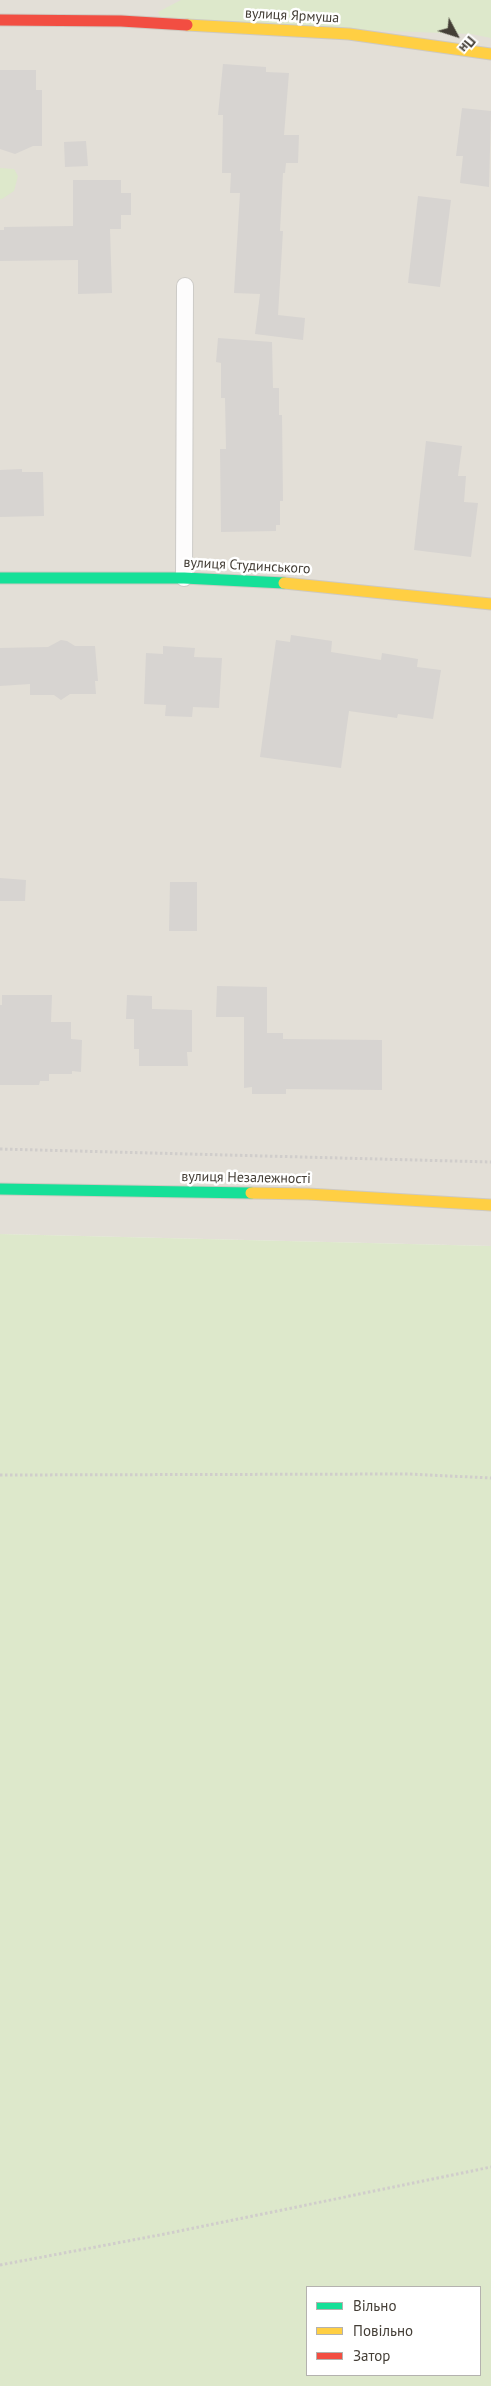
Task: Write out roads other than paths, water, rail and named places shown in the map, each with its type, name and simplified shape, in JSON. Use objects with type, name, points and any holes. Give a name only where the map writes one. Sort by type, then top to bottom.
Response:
[{"type":"street","name":"вулиця Ярмуша","points":[[0,20],[121,21],[349,34],[491,54]]},
{"type":"street","name":"вулиця Студинського","points":[[0,578],[184,578],[309,584],[491,604]]},
{"type":"street","name":"вулиця Незалежності","points":[[0,1189],[308,1194],[491,1205]]},
{"type":"lane","points":[[184,578],[185,286]]}]
